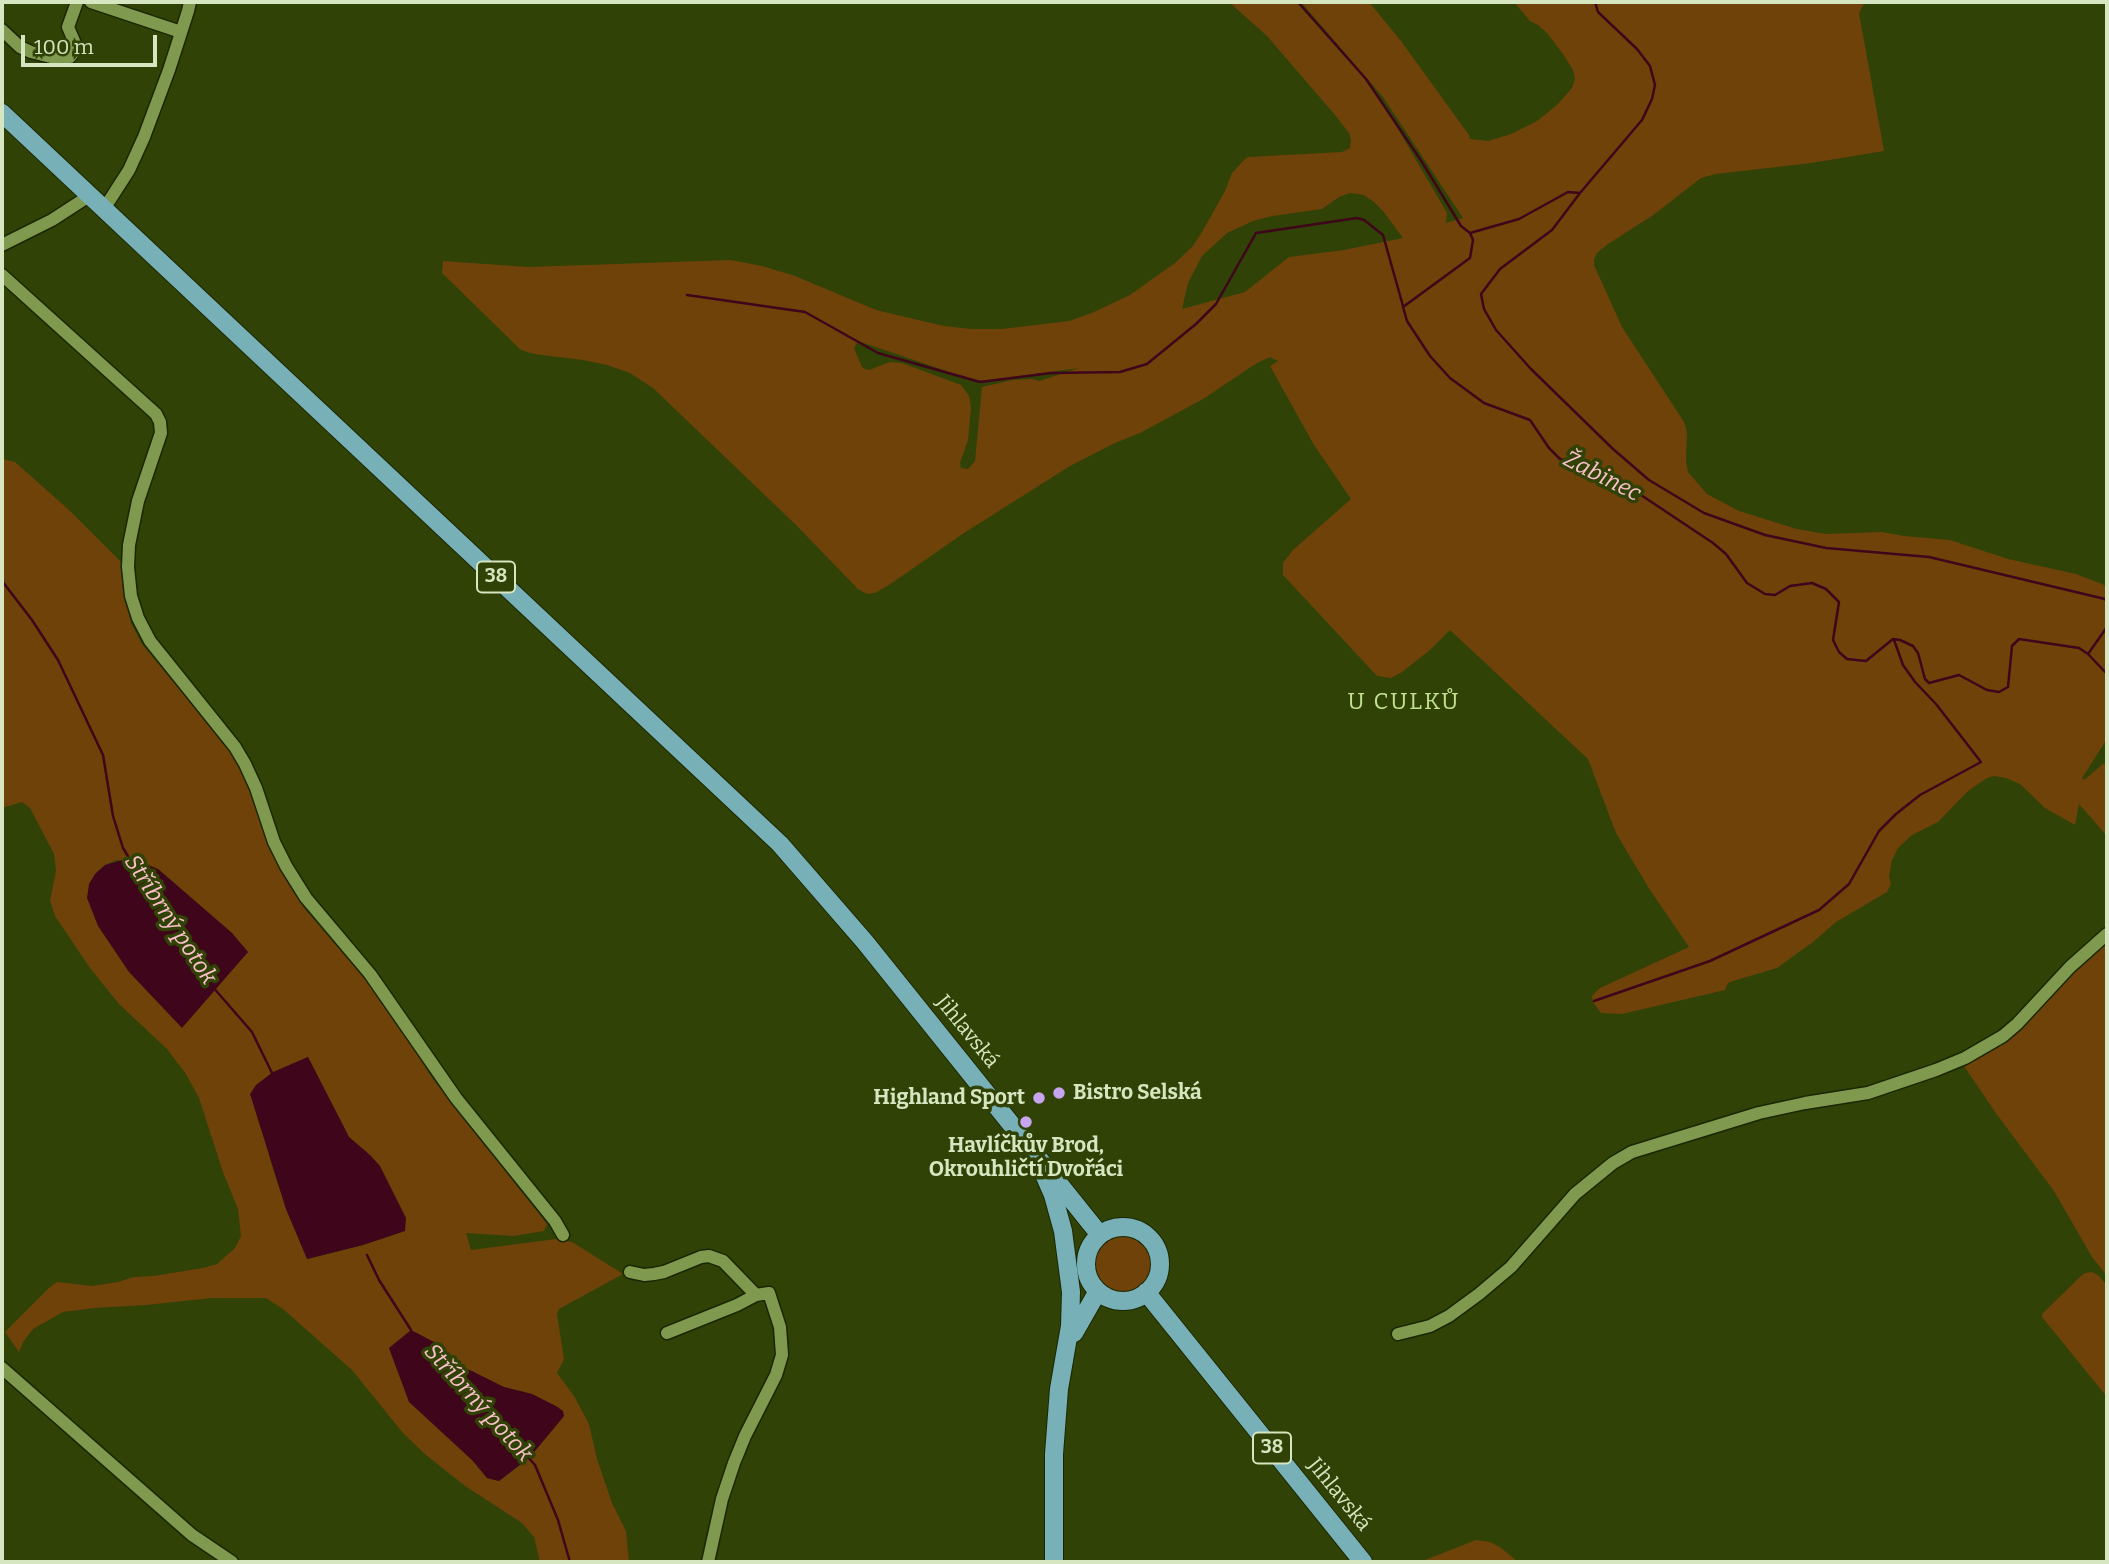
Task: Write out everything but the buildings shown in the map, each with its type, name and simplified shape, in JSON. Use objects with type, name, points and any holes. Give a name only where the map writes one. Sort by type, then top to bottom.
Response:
[{"type":"main road","name":"38","points":[[2,113],[104,209]]},
{"type":"main road","name":"Jihlavská","points":[[104,209],[764,828],[803,868],[1100,1235]]},
{"type":"main road","points":[[1025,1141],[1038,1161],[1053,1195],[1067,1250],[1072,1302],[1059,1389],[1054,1454],[1054,1562]]},
{"type":"main road","points":[[1124,1227],[1137,1229],[1152,1241],[1160,1264],[1157,1277],[1146,1292],[1135,1298],[1122,1300],[1109,1298],[1098,1291],[1086,1266],[1088,1252],[1100,1235],[1124,1227]]},
{"type":"main road","points":[[1066,1353],[1081,1317],[1098,1291]]},
{"type":"main road","name":"Jihlavská","points":[[1146,1292],[1363,1562]]},
{"type":"street","points":[[2,30],[20,47],[31,52],[51,57],[70,57],[77,48],[68,27],[77,2]]},
{"type":"street","points":[[91,2],[181,32]]},
{"type":"street","points":[[104,209],[129,170],[144,137],[190,2]]},
{"type":"street","points":[[2,246],[52,220],[89,196]]},
{"type":"street","points":[[2,275],[156,414],[161,433],[138,501],[128,567],[131,596],[138,618],[150,641],[235,747],[256,788],[274,842],[306,898],[370,974],[456,1098],[555,1221],[563,1235]]},
{"type":"street","points":[[1398,1334],[1430,1326],[1479,1294],[1511,1267],[1575,1194],[1632,1152],[1759,1113],[1868,1093],[1965,1058],[2003,1036],[2017,1024],[2070,967],[2107,934]]},
{"type":"street","points":[[630,1272],[654,1274],[709,1256],[723,1261],[756,1295]]},
{"type":"street","points":[[667,1333],[756,1295],[769,1293],[780,1327],[782,1354],[776,1376],[734,1463],[722,1499],[708,1562]]},
{"type":"street","points":[[2,1368],[192,1535],[232,1562]]},
{"type":"shaded area","points":[[1229,2],[1296,2],[1381,100],[1447,213],[1446,223],[1463,218],[1383,97],[1301,2],[1369,2],[1401,41],[1470,139],[1488,141],[1511,134],[1537,121],[1557,105],[1572,88],[1575,79],[1573,70],[1547,33],[1530,21],[1514,2],[1865,2],[1859,13],[1884,151],[1701,178],[1652,216],[1608,244],[1597,253],[1594,265],[1622,327],[1684,422],[1687,432],[1688,472],[1707,494],[1739,511],[1797,529],[1826,534],[1881,532],[1950,540],[2008,559],[2076,574],[2107,586],[2107,739],[2082,778],[2084,780],[2103,764],[2106,765],[2107,761],[2107,836],[2079,804],[2075,825],[2045,808],[2020,784],[2006,778],[1987,778],[1968,791],[1938,822],[1912,835],[1898,848],[1892,860],[1889,876],[1891,884],[1887,892],[1836,922],[1777,968],[1728,983],[1725,990],[1622,1014],[1601,1013],[1592,996],[1600,988],[1689,947],[1650,890],[1616,833],[1588,759],[1450,630],[1402,672],[1391,678],[1377,676],[1283,575],[1283,563],[1293,550],[1351,499],[1314,445],[1270,366],[1278,361],[1270,357],[1257,363],[1203,399],[1070,466],[964,533],[889,585],[875,593],[867,594],[858,589],[796,525],[653,388],[630,373],[607,365],[521,350],[442,273],[443,261],[528,267],[731,260],[795,276],[876,310],[944,326],[1002,329],[1069,321],[1130,295],[1175,263],[1193,246],[1225,191],[1232,173],[1248,157],[1342,152],[1350,148],[1349,133],[1267,36]],"holes":[[[1350,193],[1364,195],[1374,202],[1403,238],[1344,250],[1289,257],[1245,292],[1182,309],[1188,283],[1202,256],[1227,233],[1272,216],[1322,209]],[[858,341],[973,380],[985,381],[1079,368],[1039,381],[1012,380],[982,387],[975,461],[968,469],[961,468],[960,463],[968,440],[971,408],[969,396],[961,385],[902,363],[890,362],[865,369],[854,348]]]},
{"type":"shaded area","points":[[3,459],[15,462],[69,510],[123,564],[124,591],[131,623],[142,644],[237,759],[272,850],[304,908],[368,982],[432,1078],[547,1224],[544,1231],[513,1236],[466,1233],[471,1250],[556,1239],[572,1242],[623,1274],[559,1309],[557,1314],[564,1359],[557,1373],[574,1396],[589,1424],[597,1459],[612,1503],[626,1531],[629,1562],[540,1562],[534,1537],[522,1523],[465,1486],[426,1455],[403,1433],[352,1370],[283,1309],[266,1298],[212,1298],[63,1312],[33,1329],[19,1352],[5,1332],[57,1282],[92,1286],[134,1277],[203,1268],[217,1264],[235,1248],[241,1236],[238,1209],[199,1098],[186,1074],[167,1049],[119,1004],[90,968],[55,916],[50,900],[56,871],[54,854],[30,808],[22,802],[2,808]],"holes":[[[117,860],[158,869],[232,933],[248,952],[214,989],[95,874],[105,865]],[[308,1057],[349,1137],[371,1156],[405,1231],[308,1259],[286,1209],[270,1159],[283,1068]],[[436,1343],[453,1364],[504,1387],[532,1394],[564,1416],[530,1457],[499,1481],[487,1478],[398,1372],[389,1348]]]},
{"type":"shaded area","points":[[2107,942],[2107,1276],[2092,1257],[2054,1191],[1995,1112],[1964,1063],[2026,1020]]},
{"type":"shaded area","points":[[1123,1234],[1139,1239],[1147,1247],[1152,1263],[1147,1279],[1139,1287],[1123,1292],[1107,1287],[1099,1279],[1094,1263],[1099,1247],[1107,1239]]},
{"type":"shaded area","points":[[2092,1272],[2107,1285],[2107,1397],[2042,1317],[2080,1277]]},
{"type":"shaded area","points":[[1476,1540],[1500,1547],[1518,1562],[1420,1562]]},
{"type":"water","points":[[126,859],[158,869],[232,933],[248,952],[182,1028],[129,972],[98,926],[87,898],[89,884],[95,874],[105,865]]},
{"type":"water","points":[[308,1057],[349,1137],[380,1166],[406,1218],[405,1231],[307,1259],[286,1209],[250,1094],[256,1085],[273,1072]]},
{"type":"water","points":[[411,1330],[436,1343],[453,1364],[504,1387],[532,1394],[556,1406],[563,1411],[564,1416],[530,1457],[499,1481],[487,1478],[473,1461],[409,1402],[389,1348]]},
{"type":"waterway","points":[[1298,2],[1366,79],[1461,226],[1470,233]]},
{"type":"waterway","name":"Žabinec","points":[[1595,2],[1598,12],[1637,49],[1650,66],[1655,85],[1652,99],[1642,120],[1580,193],[1568,192],[1519,219],[1470,233],[1473,240],[1470,258],[1403,307],[1407,321],[1430,356],[1450,378],[1484,403],[1530,420],[1560,459],[1595,469],[1626,485],[1713,543],[1726,554],[1747,583],[1765,594],[1775,595],[1790,586],[1812,583],[1826,589],[1839,602],[1833,640],[1839,652],[1847,659],[1866,661],[1893,639],[1900,640],[1913,646],[1918,653],[1925,679],[1929,683],[1959,675],[1987,690],[1999,692],[2008,687],[2012,646],[2019,639],[2079,648],[2107,674]]},
{"type":"waterway","points":[[1580,193],[1552,230],[1500,269],[1481,294],[1484,309],[1496,330],[1531,369],[1649,480],[1704,513],[1765,535],[1826,548],[1929,557],[2105,599],[2107,602]]},
{"type":"waterway","points":[[687,295],[805,312],[878,353],[980,382],[1051,373],[1120,372],[1147,364],[1216,304],[1256,233],[1357,218],[1364,220],[1383,235],[1403,306]]},
{"type":"waterway","name":"Stříbrný potok","points":[[2,581],[58,660],[103,755],[113,816],[123,848],[132,863]]},
{"type":"waterway","points":[[2088,654],[2107,627]]},
{"type":"waterway","points":[[1594,1001],[1710,961],[1819,910],[1849,884],[1879,831],[1896,814],[1920,795],[1981,762],[1936,704],[1915,682],[1903,665],[1894,640]]},
{"type":"waterway","name":"Stříbrný potok","points":[[212,986],[252,1032],[273,1075]]},
{"type":"waterway","name":"Stříbrný potok","points":[[367,1255],[379,1280],[411,1330]]},
{"type":"waterway","name":"Stříbrný potok","points":[[527,1456],[535,1465],[558,1520],[570,1562]]},
{"type":"place","name":"Bistro Selská","points":[[1059,1093]]},
{"type":"place","name":"Highland Sport","points":[[1039,1098]]},
{"type":"place","name":"Havlíčkův Brod, Okrouhličtí Dvořáci","points":[[1026,1122]]},
{"type":"district","name":"U CULKŮ","points":[[1404,703]]}]
